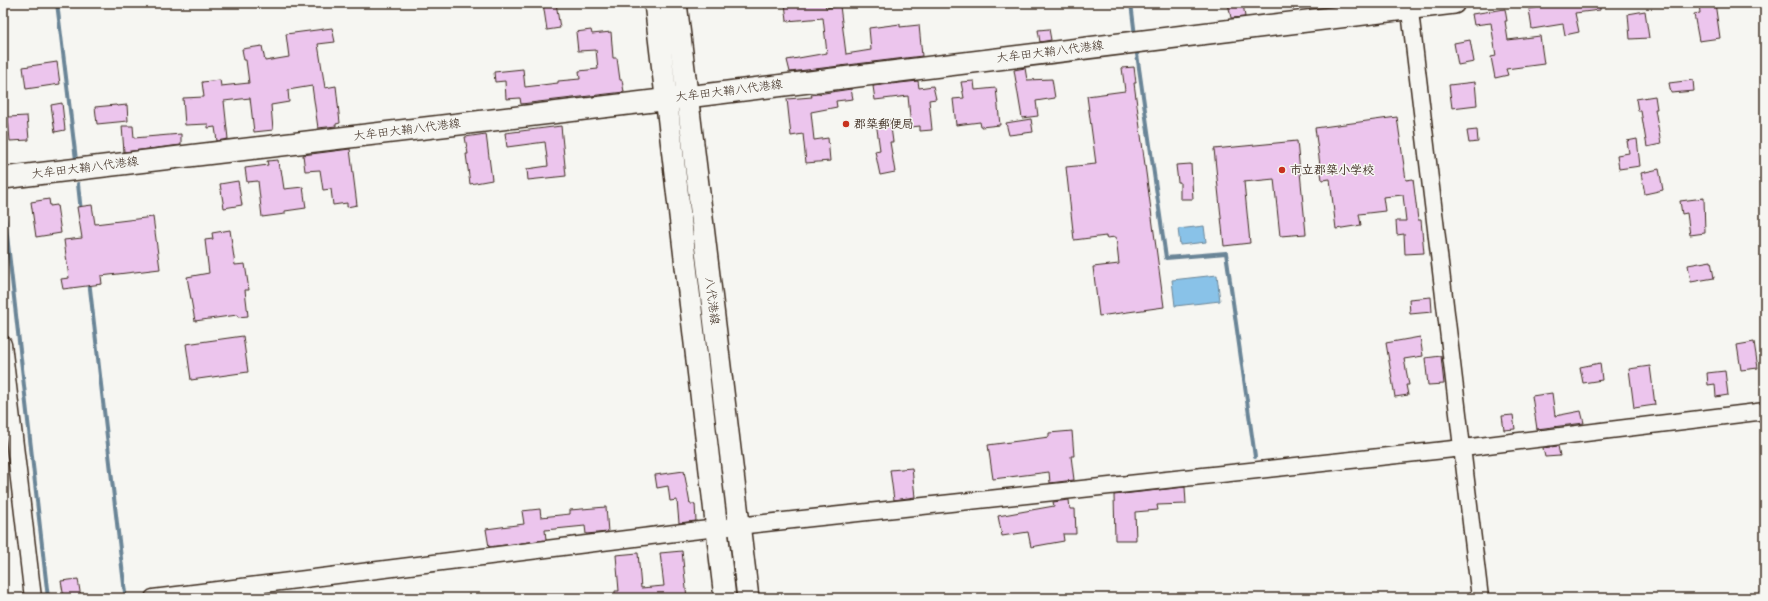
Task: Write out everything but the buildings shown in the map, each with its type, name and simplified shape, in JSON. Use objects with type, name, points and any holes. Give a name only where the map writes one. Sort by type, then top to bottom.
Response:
[{"type":"main road","name":"八代港線","points":[[655,3],[726,598]]},
{"type":"main road","name":"八代港線","points":[[676,3],[748,598]]},
{"type":"main road","name":"大牟田大鞘八代港線","points":[[6,178],[687,97],[1410,6],[1454,3]]},
{"type":"street","points":[[1410,6],[1480,598]]},
{"type":"street","points":[[3,344],[33,598]]},
{"type":"street","points":[[153,598],[659,535],[1463,448],[1765,411]]},
{"type":"water","points":[[1204,226],[1206,242],[1180,245],[1178,229]]},
{"type":"water","points":[[1217,275],[1220,301],[1175,306],[1172,280]]},
{"type":"waterway","points":[[57,3],[76,160]]},
{"type":"waterway","points":[[1131,3],[1135,36]]},
{"type":"waterway","points":[[1136,47],[1166,258],[1226,253],[1255,457]]},
{"type":"waterway","points":[[78,184],[81,212]]},
{"type":"waterway","points":[[3,200],[48,598]]},
{"type":"waterway","points":[[89,280],[125,593]]},
{"type":"place","name":"郡築郵便局","points":[[846,124]]},
{"type":"place","name":"市立郡築小学校","points":[[1282,170]]}]
